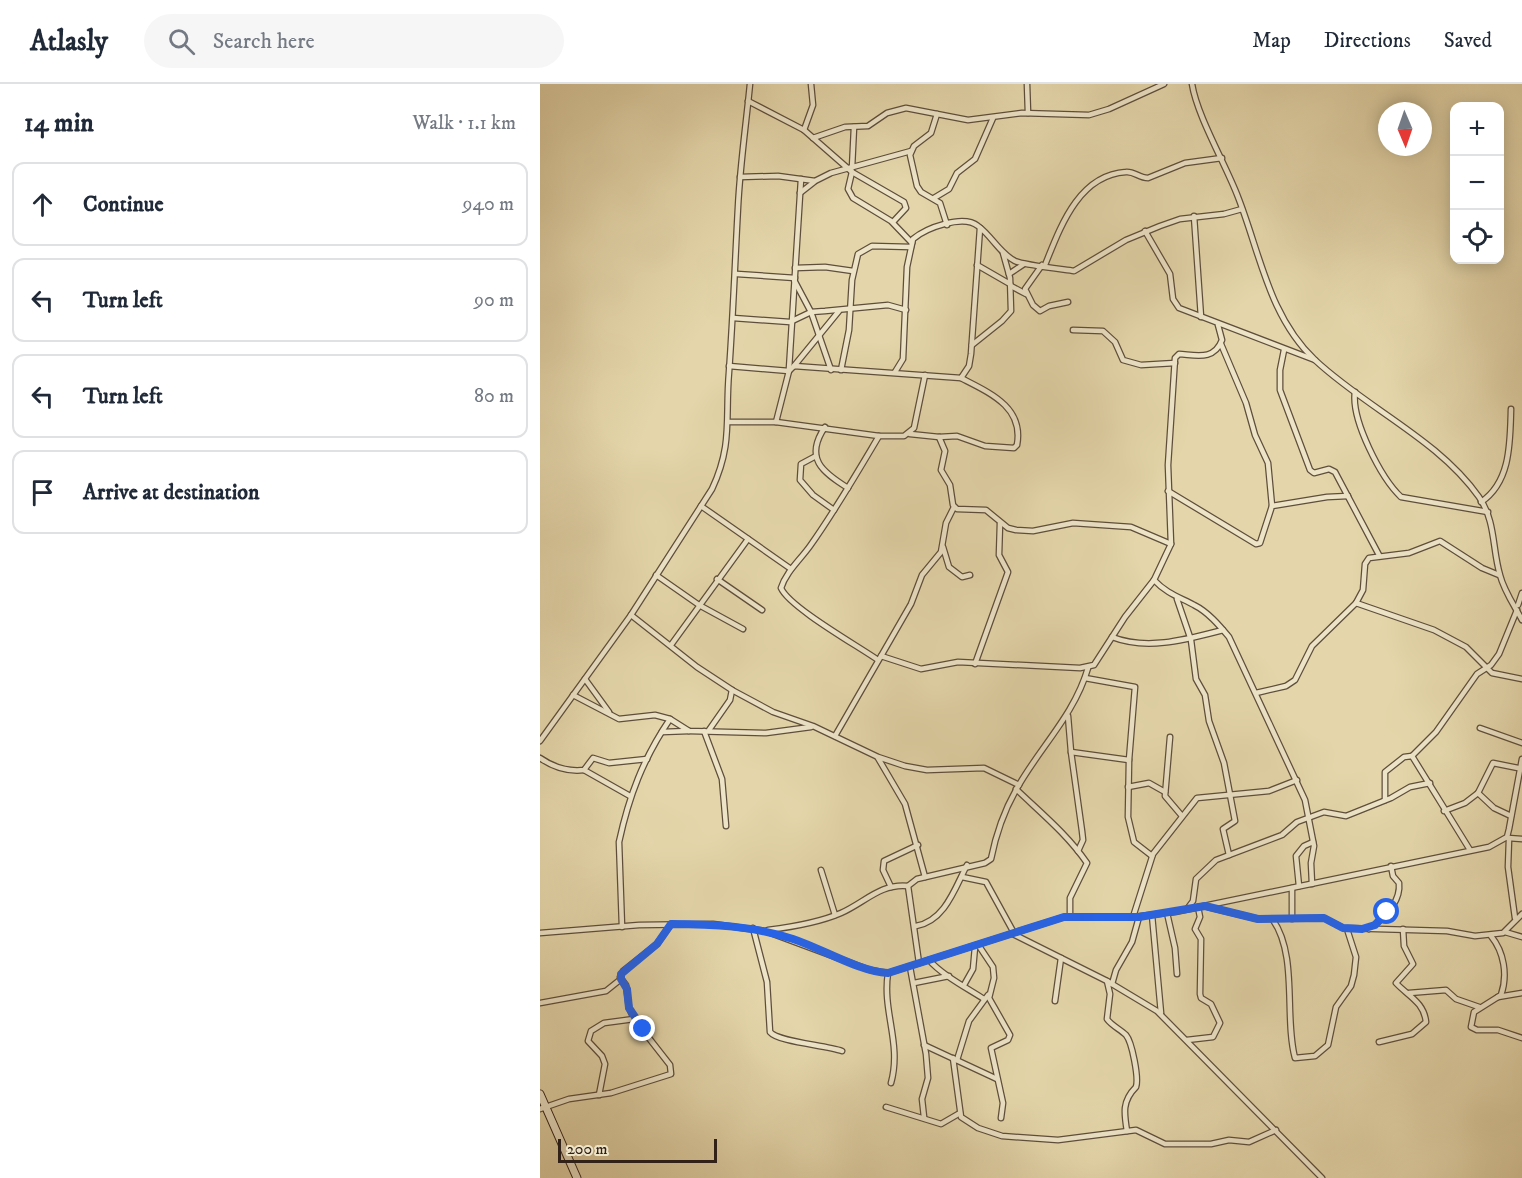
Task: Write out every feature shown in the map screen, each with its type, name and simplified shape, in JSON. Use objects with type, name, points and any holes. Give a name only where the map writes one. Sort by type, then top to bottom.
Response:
[{"type":"street","points":[[540,741],[631,615],[723,466],[737,274],[740,177],[750,84]]},
{"type":"street","points":[[804,130],[813,105],[811,84]]},
{"type":"street","points":[[1027,84],[1028,113]]},
{"type":"street","points":[[813,138],[836,129],[868,126],[887,113],[906,108],[968,120],[1028,113],[1098,113],[1164,84]]},
{"type":"street","points":[[1192,84],[1242,209],[1266,285],[1292,329],[1315,360],[1445,461],[1481,502],[1488,513],[1499,574],[1518,606],[1522,620]]},
{"type":"street","points":[[748,101],[804,130],[850,170],[906,203],[906,208],[892,222]]},
{"type":"street","points":[[800,193],[815,181],[911,151],[916,143],[931,133],[937,114]]},
{"type":"street","points":[[934,198],[949,189],[957,173],[975,159],[993,118]]},
{"type":"street","points":[[854,127],[848,189],[853,198],[892,222],[911,245]]},
{"type":"street","points":[[911,151],[917,186],[921,192],[934,198],[942,206],[947,225]]},
{"type":"street","points":[[1026,294],[1026,286],[1043,265],[1068,212],[1080,195],[1097,183],[1120,173],[1132,172],[1148,178],[1185,163],[1222,158]]},
{"type":"street","points":[[740,177],[778,176],[815,181]]},
{"type":"street","points":[[776,422],[791,369],[790,322],[801,179]]},
{"type":"street","points":[[895,372],[903,359],[906,267],[911,245],[924,232],[947,225],[972,223],[980,227],[1003,253],[1014,261],[1076,271],[1145,231],[1194,216],[1224,214],[1242,209]]},
{"type":"street","points":[[1194,216],[1201,317]]},
{"type":"street","points":[[961,378],[969,366],[972,345],[980,227]]},
{"type":"street","points":[[1145,231],[1170,274],[1174,303],[1179,308],[1218,325],[1315,360]]},
{"type":"street","points":[[841,370],[849,330],[853,271],[858,254],[864,249],[881,245],[911,245]]},
{"type":"street","points":[[972,345],[1008,315],[1012,307],[1011,285],[1003,253]]},
{"type":"street","points":[[1009,274],[1025,263]]},
{"type":"street","points":[[976,265],[1026,294],[1039,311],[1049,306],[1068,302]]},
{"type":"street","points":[[795,268],[825,267],[853,271]]},
{"type":"street","points":[[737,274],[795,279]]},
{"type":"street","points":[[795,279],[811,312],[831,370]]},
{"type":"street","points":[[734,318],[790,322],[811,312],[888,305],[906,310]]},
{"type":"street","points":[[791,369],[819,338],[838,311]]},
{"type":"street","points":[[1168,491],[1256,544],[1260,543],[1272,506],[1268,463],[1221,344],[1218,325]]},
{"type":"street","points":[[1073,330],[1103,332],[1115,342],[1123,360],[1132,363],[1175,363]]},
{"type":"street","points":[[879,436],[834,510],[791,569],[782,584],[782,592],[823,625],[879,658],[921,669],[950,663],[1088,668],[1098,661],[1112,637],[1154,580],[1171,544],[1172,524],[1168,491],[1175,363],[1179,354],[1202,357],[1216,350],[1221,344]]},
{"type":"street","points":[[1284,350],[1280,370],[1280,390],[1310,470],[1314,473],[1332,470],[1379,555]]},
{"type":"street","points":[[728,422],[776,422],[895,437],[910,434],[957,436],[998,448],[1014,448],[1017,445],[1016,424],[1010,408],[961,378],[895,372],[729,366]]},
{"type":"street","points":[[910,434],[917,419],[925,375]]},
{"type":"street","points":[[1355,392],[1354,407],[1369,447],[1401,497],[1488,513]]},
{"type":"street","points":[[1481,502],[1495,492],[1502,479],[1510,436],[1511,409]]},
{"type":"street","points":[[825,428],[818,440],[816,456],[826,473],[848,488]]},
{"type":"street","points":[[939,437],[945,451],[940,470],[950,485],[954,507],[946,523],[943,547],[952,572],[962,577],[970,575]]},
{"type":"street","points":[[816,456],[801,464],[800,480],[813,495],[834,510]]},
{"type":"street","points":[[1272,506],[1348,496]]},
{"type":"street","points":[[700,506],[791,569]]},
{"type":"street","points":[[954,507],[986,510],[1008,528],[1025,531],[1073,523],[1131,526],[1171,544]]},
{"type":"street","points":[[975,664],[1008,572],[999,555],[1000,523]]},
{"type":"street","points":[[671,645],[748,538]]},
{"type":"street","points":[[1256,693],[1286,686],[1295,680],[1312,646],[1356,603],[1364,585],[1365,564],[1369,558],[1409,553],[1440,541],[1482,568],[1499,574]]},
{"type":"street","points":[[835,736],[910,604],[922,575],[943,547]]},
{"type":"street","points":[[656,575],[699,605],[743,629]]},
{"type":"street","points":[[717,579],[762,610]]},
{"type":"street","points":[[1154,580],[1177,599],[1195,605],[1223,630],[1256,693],[1297,780],[1310,819],[1313,842],[1312,884]]},
{"type":"street","points":[[1385,800],[1385,772],[1404,757],[1412,756],[1436,732],[1477,674],[1487,668],[1503,648],[1522,593]]},
{"type":"street","points":[[1177,599],[1191,640],[1196,679],[1206,699],[1209,721],[1232,794],[1235,821],[1223,829],[1229,855]]},
{"type":"street","points":[[1356,603],[1412,621],[1454,640],[1476,655],[1487,668],[1499,676],[1522,679]]},
{"type":"street","points":[[631,615],[732,690],[773,712],[813,726],[878,757],[916,769],[984,768],[1018,787],[1042,816],[1065,833],[1087,865],[1070,898],[1070,917]]},
{"type":"street","points":[[1211,633],[1215,622]]},
{"type":"street","points":[[1112,637],[1132,642],[1191,640],[1223,630]]},
{"type":"street","points":[[765,931],[799,926],[835,915],[891,887],[908,886],[911,882],[925,877],[968,865],[985,863],[991,859],[995,835],[1018,787],[1068,716],[1088,668]]},
{"type":"street","points":[[1085,678],[1135,687],[1128,787],[1132,838],[1136,845],[1152,856]]},
{"type":"street","points":[[585,679],[611,714]]},
{"type":"street","points":[[706,731],[730,700],[732,690]]},
{"type":"street","points":[[573,695],[626,720],[650,715],[670,719],[689,731]]},
{"type":"street","points":[[730,700],[742,696]]},
{"type":"street","points":[[1068,716],[1083,840],[1078,851]]},
{"type":"street","points":[[622,927],[619,842],[630,796],[661,732],[670,719]]},
{"type":"street","points":[[661,732],[766,733],[813,726]]},
{"type":"street","points":[[1480,728],[1522,743]]},
{"type":"street","points":[[706,731],[722,779],[726,826]]},
{"type":"street","points":[[1170,737],[1165,792],[1167,800],[1182,816]]},
{"type":"street","points":[[1071,752],[1129,760]]},
{"type":"street","points":[[1412,756],[1470,850]]},
{"type":"street","points":[[878,757],[905,804],[925,877]]},
{"type":"street","points":[[540,758],[562,769],[584,770],[630,796]]},
{"type":"street","points":[[584,770],[593,758],[609,763],[647,759]]},
{"type":"street","points":[[1515,918],[1508,867],[1508,838],[1518,768],[1522,759]]},
{"type":"street","points":[[1444,811],[1465,803],[1478,793],[1493,763],[1518,768]]},
{"type":"street","points":[[1126,1131],[1125,1105],[1130,1094],[1137,1088],[1137,1068],[1131,1056],[1129,1039],[1107,1019],[1110,982],[1132,942],[1152,856],[1199,797],[1269,791],[1297,780]]},
{"type":"street","points":[[1128,787],[1149,783],[1165,792]]},
{"type":"street","points":[[1187,909],[1193,901],[1196,879],[1216,860],[1281,834],[1293,823],[1310,819],[1324,812],[1346,816],[1410,787],[1430,783]]},
{"type":"street","points":[[1478,793],[1494,808],[1511,816]]},
{"type":"street","points":[[1514,794],[1522,796]]},
{"type":"street","points":[[540,933],[671,924],[713,924],[753,928],[870,970],[888,973],[977,946],[1047,921],[1070,917],[1136,917],[1167,913],[1489,847],[1508,838],[1522,839]]},
{"type":"street","points":[[1299,886],[1296,856],[1304,846],[1313,842]]},
{"type":"street","points":[[891,887],[883,870],[884,861],[918,845]]},
{"type":"street","points":[[916,926],[927,923],[943,909],[953,896],[968,865]]},
{"type":"street","points":[[1369,929],[1383,918],[1398,895],[1399,883],[1393,876],[1391,866]]},
{"type":"street","points":[[821,870],[835,915]]},
{"type":"street","points":[[962,877],[986,882],[1013,934],[1110,982],[1161,1016],[1322,1178]]},
{"type":"street","points":[[908,886],[916,926],[919,963]]},
{"type":"street","points":[[1292,888],[1292,920]]},
{"type":"street","points":[[1205,906],[1245,917],[1273,920],[1324,918],[1347,929],[1403,929],[1491,936],[1505,932],[1522,937]]},
{"type":"street","points":[[1187,1040],[1213,1036],[1220,1020],[1211,1004],[1201,998],[1200,994],[1201,939],[1195,929],[1200,917],[1198,907]]},
{"type":"street","points":[[1167,913],[1175,948],[1177,974]]},
{"type":"street","points":[[1505,932],[1515,918],[1522,914]]},
{"type":"street","points":[[1152,915],[1152,939],[1158,972],[1158,1002],[1161,1016]]},
{"type":"street","points":[[1273,920],[1280,934],[1286,966],[1295,1058],[1315,1056],[1330,1041],[1336,1007],[1351,986],[1357,963],[1347,929]]},
{"type":"street","points":[[540,1003],[606,991],[621,979],[623,971],[657,944],[671,924]]},
{"type":"street","points":[[753,928],[767,982],[770,1032],[780,1039],[813,1043],[842,1051]]},
{"type":"street","points":[[1379,1042],[1407,1036],[1425,1025],[1425,1014],[1396,983],[1413,964],[1404,946],[1403,929]]},
{"type":"street","points":[[1491,936],[1505,963],[1504,986],[1498,998]]},
{"type":"street","points":[[964,985],[973,969],[977,946]]},
{"type":"street","points":[[977,946],[993,967],[994,978],[986,997],[969,1021],[955,1059],[960,1113],[963,1120],[969,1124],[1002,1136],[1058,1140],[1137,1130],[1165,1144],[1211,1144],[1229,1140],[1249,1142],[1276,1130]]},
{"type":"street","points":[[1055,1001],[1061,958]]},
{"type":"street","points":[[929,960],[939,971],[986,997],[1010,1035],[1008,1040],[991,1048],[1003,1102],[1001,1118]]},
{"type":"street","points":[[910,967],[928,1078],[922,1099],[924,1117]]},
{"type":"street","points":[[888,973],[886,994],[894,1031],[896,1060],[891,1083]]},
{"type":"street","points":[[914,983],[950,976]]},
{"type":"street","points":[[543,1109],[569,1099],[599,1095],[660,1078],[673,1072],[634,1018],[629,1008],[626,985],[621,979]]},
{"type":"street","points":[[1407,993],[1446,990],[1456,999],[1479,1007]]},
{"type":"street","points":[[1522,993],[1498,998],[1479,1007],[1472,1017],[1473,1028],[1497,1030],[1522,1038]]},
{"type":"street","points":[[599,1095],[605,1064],[602,1056],[588,1041],[591,1031],[604,1023],[634,1018]]},
{"type":"street","points":[[924,1045],[997,1079]]},
{"type":"street","points":[[540,1094],[543,1109],[560,1139],[577,1178]]},
{"type":"street","points":[[886,1107],[942,1124],[960,1113]]},
{"type":"route","points":[[643,1029],[629,1008],[626,985],[620,977],[623,971],[635,964],[657,944],[671,924],[713,924],[753,928],[795,940],[879,973],[888,973],[1064,917],[1139,917],[1205,906],[1258,919],[1324,918],[1338,927],[1369,929],[1387,912]]}]
